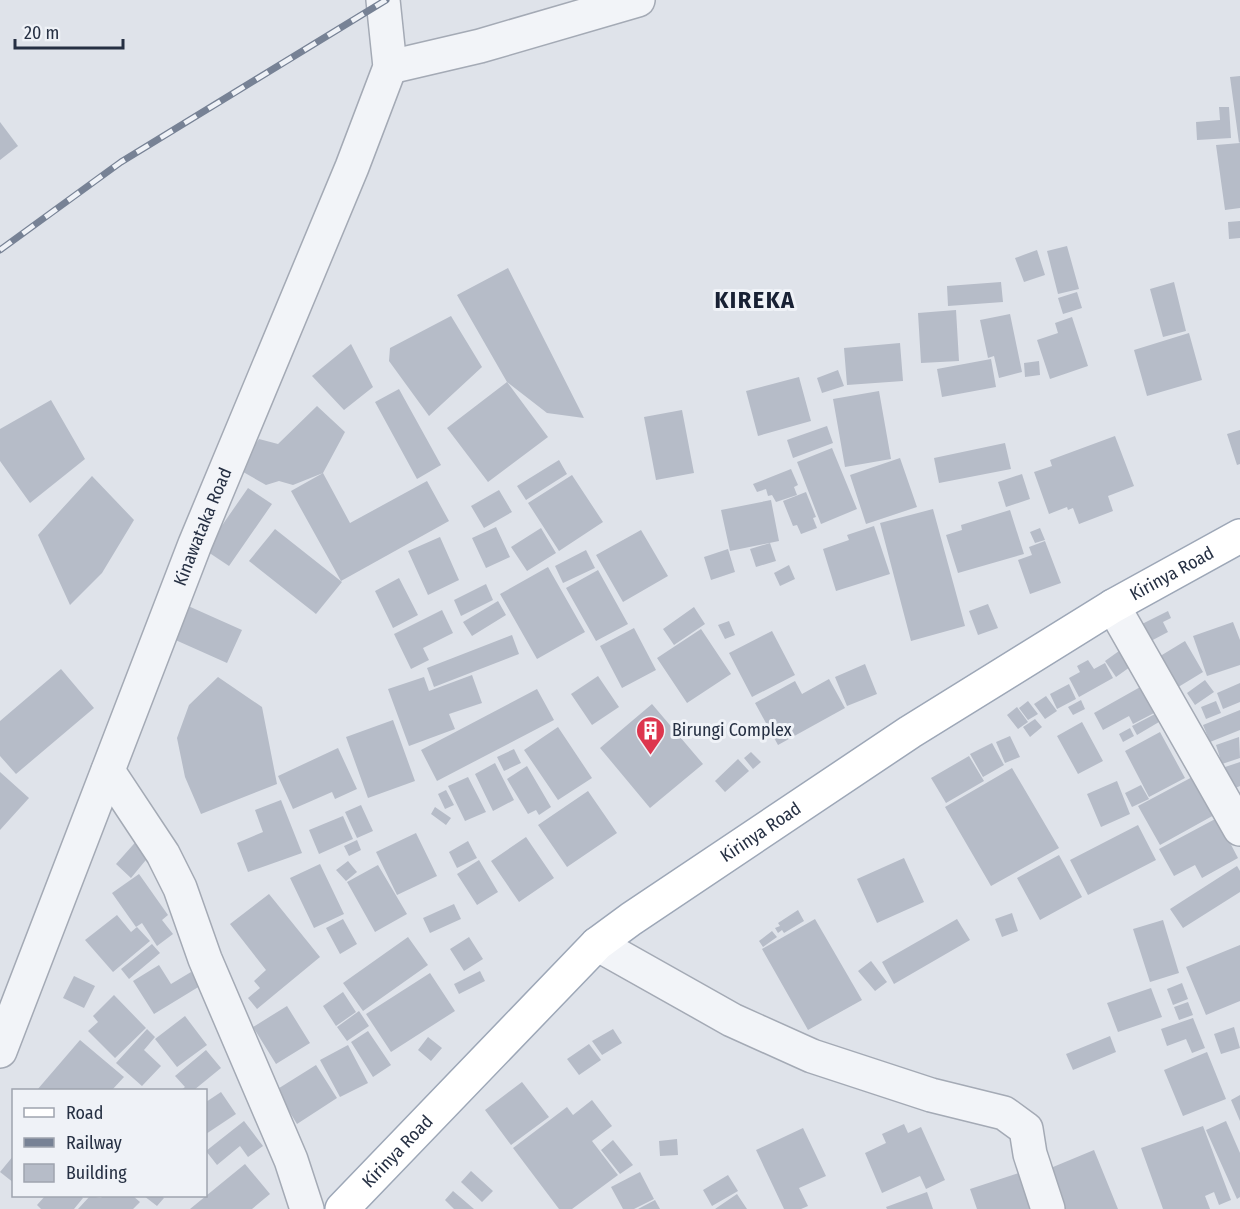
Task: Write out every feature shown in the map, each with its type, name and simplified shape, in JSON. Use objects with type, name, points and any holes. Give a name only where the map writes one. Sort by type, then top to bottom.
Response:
[{"type":"main road","name":"Kirinya Road","points":[[342,1209],[597,944],[910,732],[1113,606],[1240,536]]},
{"type":"street","name":"Kinawataka Road","points":[[0,1051],[195,544],[352,167],[390,67],[383,0]]},
{"type":"street","points":[[390,67],[480,46],[638,0]]},
{"type":"street","points":[[1113,606],[1240,830]]},
{"type":"street","points":[[108,771],[163,854],[180,888],[205,959],[291,1160],[307,1209]]},
{"type":"street","points":[[597,944],[732,1020],[812,1056],[931,1095],[1004,1113],[1026,1129],[1030,1154],[1048,1209]]},
{"type":"building","points":[[1240,76],[1240,142],[1239,143],[1230,77]]},
{"type":"building","points":[[1219,107],[1229,107],[1231,138],[1197,140],[1196,122],[1220,120]]},
{"type":"building","points":[[0,122],[18,146],[0,160]]},
{"type":"building","points":[[1240,143],[1240,208],[1225,210],[1216,145]]},
{"type":"building","points":[[1240,221],[1240,238],[1229,239],[1228,222]]},
{"type":"building","points":[[1067,246],[1079,289],[1058,294],[1047,251]]},
{"type":"building","points":[[1037,250],[1045,275],[1024,282],[1015,258]]},
{"type":"building","points":[[508,268],[584,418],[547,413],[507,382],[457,295]]},
{"type":"building","points":[[1001,282],[1003,302],[948,306],[947,286]]},
{"type":"building","points":[[1174,282],[1186,331],[1163,337],[1150,289]]},
{"type":"building","points":[[1077,292],[1082,308],[1063,314],[1058,298]]},
{"type":"building","points":[[956,310],[959,361],[921,363],[918,313]]},
{"type":"building","points":[[1010,314],[1022,372],[999,378],[994,356],[988,358],[980,320]]},
{"type":"building","points":[[451,316],[482,367],[429,416],[389,361],[390,348]]},
{"type":"building","points":[[1072,317],[1088,366],[1050,379],[1037,340],[1058,333],[1055,323]]},
{"type":"building","points":[[1189,333],[1202,380],[1147,396],[1134,350]]},
{"type":"building","points":[[900,343],[903,381],[847,385],[844,348]]},
{"type":"building","points":[[351,344],[373,387],[344,410],[312,376]]},
{"type":"building","points":[[991,359],[996,387],[942,397],[937,369]]},
{"type":"building","points":[[1039,361],[1040,375],[1025,377],[1024,363]]},
{"type":"building","points":[[838,370],[844,386],[822,393],[817,378]]},
{"type":"building","points":[[799,377],[811,421],[758,436],[746,391]]},
{"type":"building","points":[[507,382],[548,437],[488,482],[447,428]]},
{"type":"building","points":[[399,389],[441,465],[417,479],[375,402]]},
{"type":"building","points":[[879,391],[891,459],[845,467],[833,399]]},
{"type":"building","points":[[51,400],[85,459],[30,503],[0,461],[0,429]]},
{"type":"building","points":[[317,406],[345,432],[323,473],[293,485],[279,481],[266,485],[238,469],[259,439],[278,444]]},
{"type":"building","points":[[682,410],[694,473],[656,480],[644,417]]},
{"type":"building","points":[[827,426],[833,443],[793,458],[787,440]]},
{"type":"building","points":[[1240,430],[1240,464],[1237,465],[1227,434]]},
{"type":"building","points":[[1115,436],[1134,486],[1108,496],[1113,511],[1079,524],[1073,508],[1068,510],[1067,507],[1049,514],[1034,472],[1052,466],[1050,460]]},
{"type":"building","points":[[1005,443],[1011,469],[939,483],[934,458]]},
{"type":"building","points":[[832,448],[857,509],[821,524],[797,462]]},
{"type":"building","points":[[900,458],[917,507],[866,524],[850,475]]},
{"type":"building","points":[[559,460],[567,474],[526,500],[517,486]]},
{"type":"building","points":[[791,469],[798,485],[794,487],[797,495],[776,502],[772,495],[768,496],[766,489],[757,492],[753,484]]},
{"type":"building","points":[[323,473],[350,523],[427,481],[449,521],[341,581],[291,491]]},
{"type":"building","points":[[1022,474],[1030,499],[1006,507],[998,482]]},
{"type":"building","points":[[572,475],[603,522],[559,551],[528,503]]},
{"type":"building","points":[[92,476],[134,520],[102,573],[70,605],[38,535]]},
{"type":"building","points":[[248,488],[272,504],[229,566],[205,550]]},
{"type":"building","points":[[499,490],[512,512],[484,528],[471,506]]},
{"type":"building","points":[[806,492],[816,517],[813,518],[817,528],[801,534],[797,525],[793,526],[783,501]]},
{"type":"building","points":[[771,500],[779,541],[730,551],[721,510]]},
{"type":"building","points":[[933,509],[965,626],[911,641],[880,523]]},
{"type":"building","points":[[1010,510],[1024,554],[958,573],[946,535],[962,530],[961,525]]},
{"type":"building","points":[[874,526],[890,574],[836,591],[823,549],[849,540],[847,535]]},
{"type":"building","points":[[496,527],[510,557],[486,568],[472,538]]},
{"type":"building","points":[[541,528],[556,553],[527,571],[511,547]]},
{"type":"building","points":[[1040,528],[1045,540],[1035,543],[1030,532]]},
{"type":"building","points":[[275,529],[342,582],[316,614],[249,561]]},
{"type":"building","points":[[641,530],[668,576],[623,602],[596,555]]},
{"type":"building","points":[[440,537],[459,580],[428,595],[408,551]]},
{"type":"building","points":[[1045,541],[1061,583],[1030,594],[1018,560],[1032,555],[1029,547]]},
{"type":"building","points":[[770,543],[776,561],[756,567],[750,549]]},
{"type":"building","points":[[728,549],[735,572],[711,580],[704,557]]},
{"type":"building","points":[[586,550],[595,568],[563,583],[555,566]]},
{"type":"building","points":[[789,565],[795,579],[780,586],[774,573]]},
{"type":"building","points":[[548,567],[585,632],[537,659],[500,594]]},
{"type":"building","points":[[598,570],[628,624],[596,641],[566,588]]},
{"type":"building","points":[[399,578],[418,615],[393,628],[375,591]]},
{"type":"building","points":[[486,584],[493,600],[461,616],[454,600]]},
{"type":"building","points":[[498,601],[506,615],[472,636],[463,622]]},
{"type":"building","points":[[988,604],[998,628],[978,635],[969,611]]},
{"type":"building","points":[[186,605],[242,630],[227,663],[171,638]]},
{"type":"building","points":[[694,607],[705,624],[674,645],[663,629]]},
{"type":"building","points":[[442,610],[453,633],[423,648],[429,660],[411,669],[394,634]]},
{"type":"building","points":[[1168,611],[1171,618],[1163,622],[1168,632],[1149,642],[1140,625]]},
{"type":"building","points":[[729,621],[735,635],[725,639],[718,625]]},
{"type":"building","points":[[1233,622],[1240,640],[1240,665],[1207,676],[1193,636]]},
{"type":"building","points":[[634,628],[656,670],[622,688],[600,646]]},
{"type":"building","points":[[701,629],[731,674],[687,703],[657,658]]},
{"type":"building","points":[[772,631],[795,675],[752,697],[729,653]]},
{"type":"building","points":[[512,635],[519,654],[434,687],[427,668]]},
{"type":"building","points":[[1185,641],[1203,672],[1175,689],[1157,658]]},
{"type":"building","points":[[1119,651],[1130,667],[1116,677],[1105,661]]},
{"type":"building","points":[[1088,660],[1094,669],[1105,663],[1113,678],[1079,697],[1069,678],[1080,672],[1077,666]]},
{"type":"building","points":[[865,664],[877,694],[847,706],[835,677]]},
{"type":"building","points":[[61,669],[94,708],[16,774],[0,756],[0,721]]},
{"type":"building","points":[[472,675],[482,703],[449,714],[455,729],[409,746],[388,689],[424,677],[429,691]]},
{"type":"building","points":[[598,676],[619,707],[592,725],[571,694]]},
{"type":"building","points":[[218,677],[262,707],[277,784],[201,814],[185,777],[177,738],[189,705]]},
{"type":"building","points":[[829,679],[845,708],[778,745],[755,703],[795,681],[802,694]]},
{"type":"building","points":[[1205,680],[1214,692],[1195,705],[1187,693]]},
{"type":"building","points":[[1240,683],[1240,702],[1223,709],[1217,693]]},
{"type":"building","points":[[1069,684],[1076,699],[1057,709],[1050,694]]},
{"type":"building","points":[[1142,686],[1156,712],[1133,724],[1129,716],[1103,730],[1094,713]]},
{"type":"building","points":[[537,689],[554,720],[437,781],[421,750]]},
{"type":"building","points":[[1046,696],[1057,711],[1045,719],[1034,704]]},
{"type":"building","points":[[1081,700],[1085,709],[1073,715],[1068,707]]},
{"type":"building","points":[[1028,701],[1038,714],[1028,720],[1019,708]]},
{"type":"building","points":[[1216,701],[1221,713],[1206,719],[1201,707]]},
{"type":"building","name":"Birungi Complex","points":[[652,704],[703,764],[650,808],[600,748]]},
{"type":"building","points":[[1017,707],[1028,722],[1018,729],[1007,715]]},
{"type":"building","points":[[1240,710],[1240,730],[1210,742],[1203,725]]},
{"type":"building","points":[[1155,714],[1159,722],[1137,735],[1132,726]]},
{"type":"building","points":[[1035,719],[1042,727],[1030,737],[1023,727]]},
{"type":"building","points":[[393,720],[415,781],[368,798],[346,737]]},
{"type":"building","points":[[1082,722],[1103,761],[1078,774],[1057,736]]},
{"type":"building","points":[[558,727],[592,778],[558,800],[524,750]]},
{"type":"building","points":[[1130,728],[1134,736],[1123,742],[1119,734]]},
{"type":"building","points":[[1160,732],[1185,778],[1149,797],[1125,751]]},
{"type":"building","points":[[1010,736],[1020,757],[1005,763],[996,742]]},
{"type":"building","points":[[1239,737],[1240,758],[1222,764],[1216,745]]},
{"type":"building","points":[[992,743],[1004,765],[983,777],[970,754]]},
{"type":"building","points":[[338,748],[357,789],[335,799],[332,792],[293,809],[278,776]]},
{"type":"building","points":[[514,749],[521,763],[504,771],[497,757]]},
{"type":"building","points":[[751,752],[761,762],[753,769],[744,758]]},
{"type":"building","points":[[969,756],[984,781],[946,803],[931,778]]},
{"type":"building","points":[[738,759],[749,771],[725,792],[715,781]]},
{"type":"building","points":[[1240,762],[1240,786],[1233,789],[1225,767]]},
{"type":"building","points":[[495,763],[514,800],[493,811],[475,774]]},
{"type":"building","points":[[527,766],[551,807],[539,815],[536,810],[528,814],[507,779]]},
{"type":"building","points":[[1012,768],[1059,848],[991,886],[945,807]]},
{"type":"building","points":[[0,772],[29,798],[0,830]]},
{"type":"building","points":[[1196,775],[1216,814],[1160,845],[1138,806]]},
{"type":"building","points":[[468,777],[486,812],[465,821],[448,786]]},
{"type":"building","points":[[1117,781],[1130,814],[1101,827],[1087,794]]},
{"type":"building","points":[[1141,785],[1149,799],[1132,807],[1125,793]]},
{"type":"building","points":[[446,790],[454,805],[445,809],[438,794]]},
{"type":"building","points":[[588,791],[617,833],[567,867],[538,825]]},
{"type":"building","points":[[281,800],[302,853],[248,872],[237,843],[263,832],[255,810]]},
{"type":"building","points":[[361,805],[373,831],[357,838],[345,812]]},
{"type":"building","points":[[435,807],[451,818],[446,825],[431,814]]},
{"type":"building","points":[[343,816],[353,839],[319,854],[309,830]]},
{"type":"building","points":[[1217,818],[1238,858],[1202,878],[1195,865],[1174,876],[1159,849]]},
{"type":"building","points":[[1138,825],[1156,860],[1088,895],[1070,860]]},
{"type":"building","points":[[416,833],[437,876],[397,895],[376,852]]},
{"type":"building","points":[[140,837],[155,849],[131,878],[116,864]]},
{"type":"building","points":[[526,837],[554,878],[519,902],[491,861]]},
{"type":"building","points":[[357,840],[361,850],[349,856],[344,846]]},
{"type":"building","points":[[468,841],[477,858],[457,868],[449,852]]},
{"type":"building","points":[[1059,855],[1082,897],[1040,920],[1017,878]]},
{"type":"building","points":[[904,858],[924,902],[877,923],[857,879]]},
{"type":"building","points":[[479,860],[498,892],[477,905],[457,874]]},
{"type":"building","points":[[348,861],[357,872],[346,881],[336,870]]},
{"type":"building","points":[[320,864],[344,914],[314,928],[290,878]]},
{"type":"building","points":[[378,865],[407,914],[375,932],[347,882]]},
{"type":"building","points":[[1237,866],[1240,871],[1240,892],[1183,928],[1170,909]]},
{"type":"building","points":[[139,874],[168,915],[162,920],[173,934],[157,946],[142,923],[136,927],[112,893]]},
{"type":"building","points":[[269,894],[320,957],[257,1009],[248,998],[260,988],[254,981],[266,970],[230,924]]},
{"type":"building","points":[[454,904],[461,919],[430,933],[423,918]]},
{"type":"building","points":[[798,910],[804,921],[784,933],[782,930],[778,933],[775,928],[780,926],[778,923]]},
{"type":"building","points":[[1012,913],[1018,931],[1002,937],[995,919]]},
{"type":"building","points":[[117,915],[131,932],[137,927],[150,941],[113,972],[85,940]]},
{"type":"building","points":[[343,919],[357,944],[340,954],[326,928]]},
{"type":"building","points":[[815,919],[862,1000],[808,1030],[762,949]]},
{"type":"building","points":[[957,919],[970,940],[894,984],[882,962]]},
{"type":"building","points":[[1163,920],[1179,973],[1150,982],[1133,929]]},
{"type":"building","points":[[772,931],[777,937],[763,947],[759,941]]},
{"type":"building","points":[[408,937],[428,965],[363,1011],[343,983]]},
{"type":"building","points":[[469,937],[483,959],[464,971],[450,949]]},
{"type":"building","points":[[152,944],[160,953],[129,979],[121,969]]},
{"type":"building","points":[[1240,945],[1240,1001],[1206,1015],[1186,967]]},
{"type":"building","points":[[871,961],[887,982],[875,991],[858,971]]},
{"type":"building","points":[[159,965],[171,984],[191,972],[200,986],[154,1014],[133,981]]},
{"type":"building","points":[[480,971],[485,981],[459,994],[454,984]]},
{"type":"building","points":[[430,973],[455,1011],[391,1052],[366,1014]]},
{"type":"building","points":[[74,976],[95,986],[84,1008],[63,998]]},
{"type":"building","points":[[1182,983],[1188,999],[1173,1005],[1167,989]]},
{"type":"building","points":[[1151,988],[1162,1017],[1118,1032],[1107,1003]]},
{"type":"building","points":[[343,992],[356,1012],[336,1026],[323,1006]]},
{"type":"building","points":[[114,995],[146,1028],[115,1058],[88,1031],[98,1022],[93,1016]]},
{"type":"building","points":[[1188,1002],[1193,1015],[1179,1020],[1174,1007]]},
{"type":"building","points":[[287,1006],[310,1043],[276,1064],[253,1027]]},
{"type":"building","points":[[359,1011],[369,1026],[347,1041],[337,1027]]},
{"type":"building","points":[[185,1016],[207,1045],[177,1067],[155,1039]]},
{"type":"building","points":[[1193,1018],[1205,1048],[1192,1053],[1186,1039],[1167,1046],[1161,1029]]},
{"type":"building","points":[[1234,1027],[1240,1048],[1221,1054],[1214,1034]]},
{"type":"building","points":[[147,1029],[155,1037],[144,1050],[161,1066],[142,1086],[116,1063]]},
{"type":"building","points":[[613,1029],[622,1043],[602,1055],[592,1041]]},
{"type":"building","points":[[368,1031],[391,1065],[373,1077],[351,1042]]},
{"type":"building","points":[[1110,1036],[1116,1052],[1073,1070],[1066,1054]]},
{"type":"building","points":[[428,1037],[442,1048],[431,1061],[418,1050]]},
{"type":"building","points":[[80,1040],[124,1077],[113,1089],[38,1089]]},
{"type":"building","points":[[589,1044],[601,1060],[579,1075],[567,1059]]},
{"type":"building","points":[[348,1045],[368,1083],[340,1097],[320,1060]]},
{"type":"building","points":[[206,1050],[221,1068],[195,1089],[182,1089],[185,1087],[175,1076]]},
{"type":"building","points":[[1207,1052],[1226,1099],[1183,1116],[1164,1070]]},
{"type":"building","points":[[316,1065],[337,1098],[297,1124],[276,1090]]},
{"type":"building","points":[[522,1082],[549,1117],[511,1145],[485,1110]]},
{"type":"building","points":[[221,1092],[236,1114],[207,1133],[207,1101]]},
{"type":"building","points":[[1240,1095],[1240,1121],[1231,1100]]},
{"type":"building","points":[[592,1100],[612,1126],[592,1141],[618,1175],[572,1209],[559,1209],[513,1148],[567,1107],[573,1115]]},
{"type":"building","points":[[244,1121],[263,1146],[248,1157],[240,1146],[217,1165],[207,1150]]},
{"type":"building","points":[[1226,1121],[1240,1153],[1240,1197],[1237,1199],[1206,1130]]},
{"type":"building","points":[[904,1124],[908,1133],[921,1127],[945,1180],[926,1189],[920,1176],[882,1193],[865,1153],[886,1143],[882,1134]]},
{"type":"building","points":[[1203,1126],[1231,1200],[1219,1205],[1214,1192],[1205,1196],[1210,1209],[1163,1209],[1141,1148]]},
{"type":"building","points":[[803,1128],[826,1176],[799,1188],[808,1206],[801,1209],[784,1209],[756,1150]]},
{"type":"building","points":[[677,1139],[678,1155],[660,1156],[659,1141]]},
{"type":"building","points":[[613,1140],[633,1165],[620,1174],[601,1150]]},
{"type":"building","points":[[1094,1150],[1118,1209],[1056,1209],[1041,1172]]},
{"type":"building","points":[[12,1157],[12,1181],[0,1172]]},
{"type":"building","points":[[245,1164],[270,1194],[252,1209],[190,1209]]},
{"type":"building","points":[[471,1171],[493,1191],[482,1202],[461,1182]]},
{"type":"building","points":[[640,1172],[654,1199],[634,1209],[623,1209],[611,1187]]},
{"type":"building","points":[[1022,1172],[1036,1209],[977,1209],[970,1189]]},
{"type":"building","points":[[728,1175],[738,1191],[712,1206],[703,1190]]},
{"type":"building","points":[[453,1191],[474,1209],[454,1209],[445,1200]]},
{"type":"building","points":[[927,1192],[933,1209],[887,1209],[886,1207]]},
{"type":"building","points":[[737,1194],[747,1209],[715,1209]]},
{"type":"building","points":[[44,1197],[83,1198],[74,1209],[41,1209],[37,1205]]},
{"type":"building","points":[[89,1197],[134,1197],[140,1202],[133,1209],[78,1209]]},
{"type":"building","points":[[145,1197],[164,1198],[157,1206]]},
{"type":"building","points":[[655,1200],[660,1209],[638,1209]]},
{"type":"railway","points":[[0,250],[121,162],[386,0]]},
{"type":"place","name":"Birungi Complex","points":[[651,756]]},
{"type":"district","name":"KIREKA","points":[[755,300]]}]
